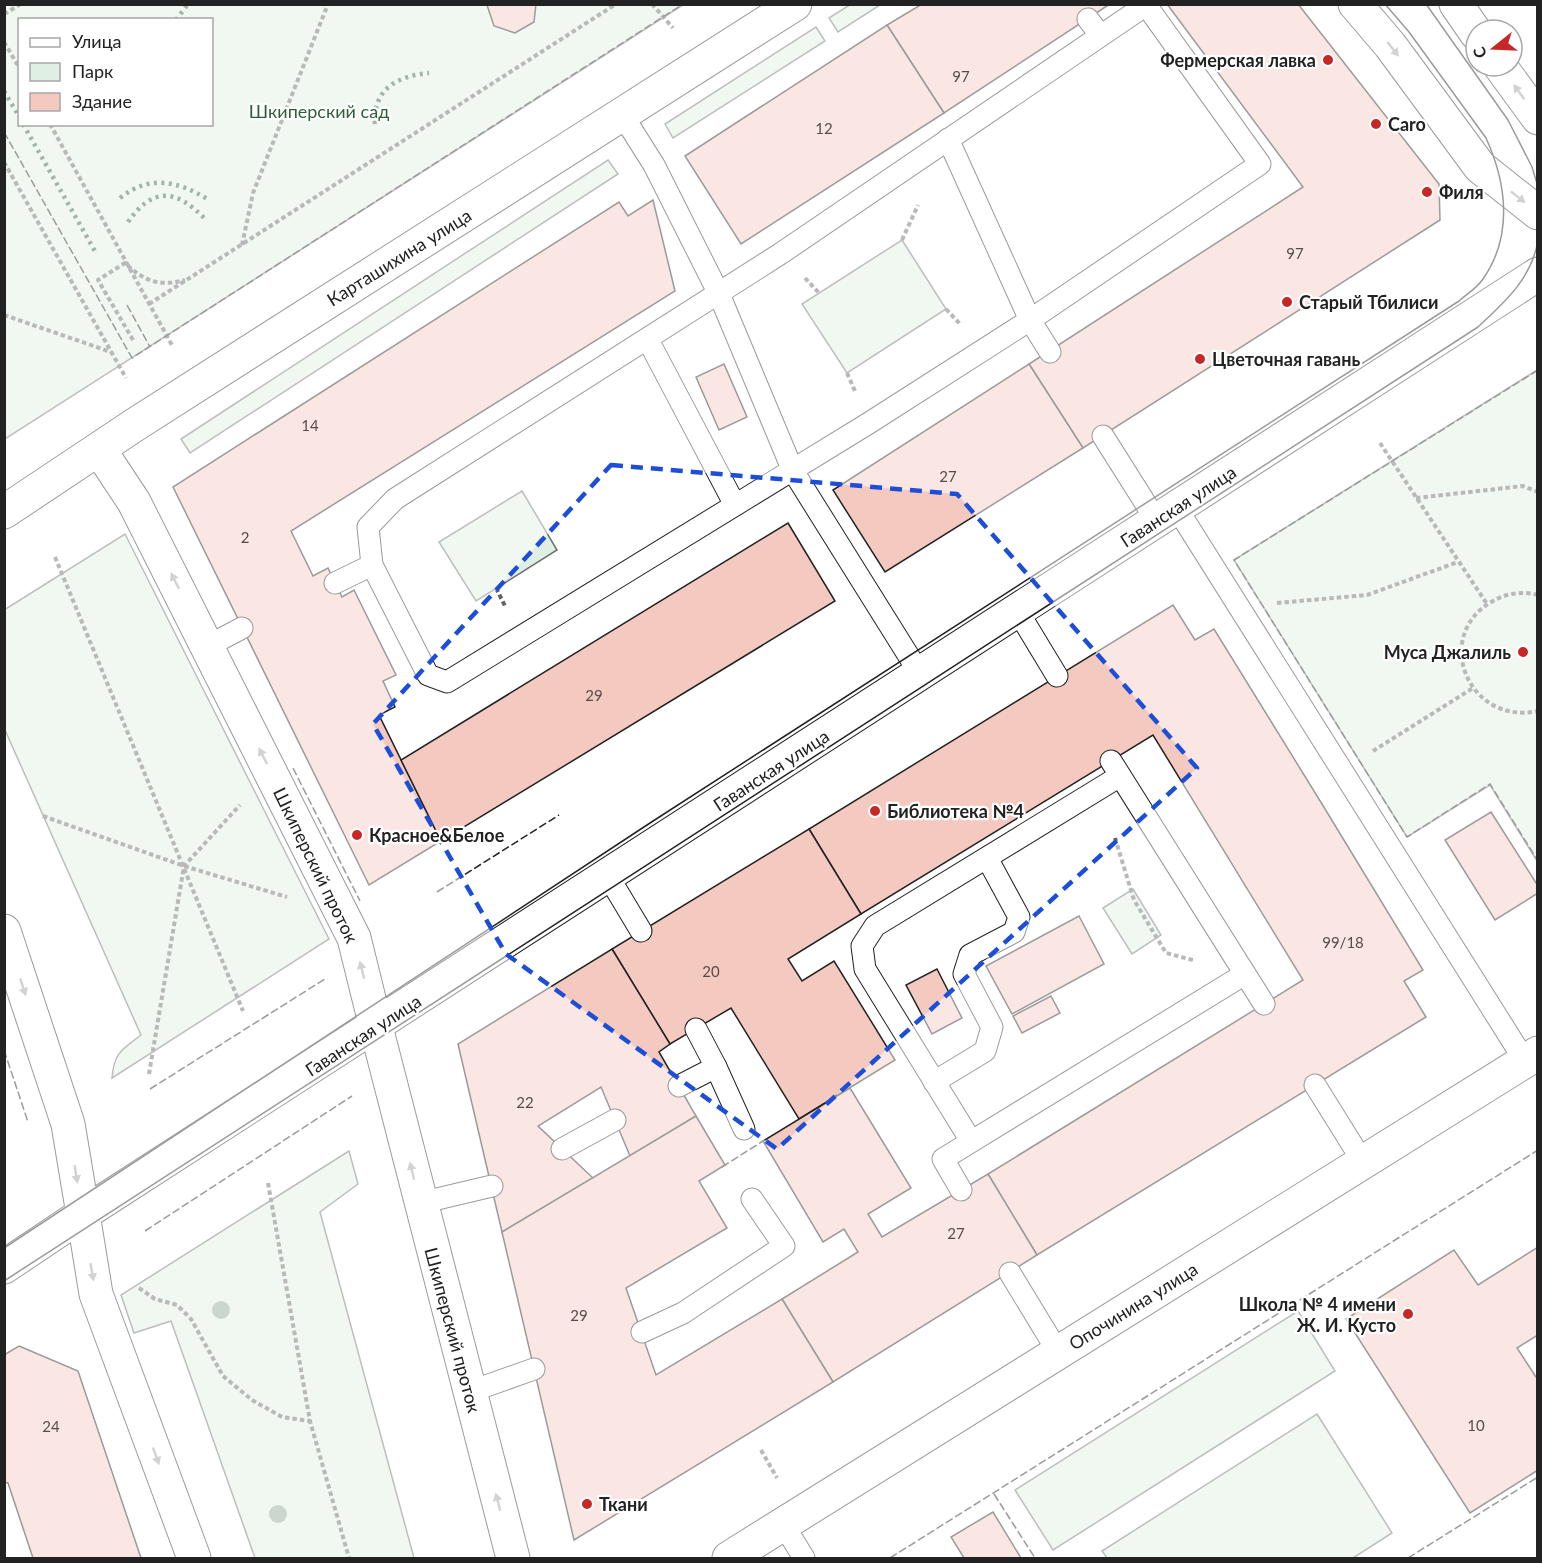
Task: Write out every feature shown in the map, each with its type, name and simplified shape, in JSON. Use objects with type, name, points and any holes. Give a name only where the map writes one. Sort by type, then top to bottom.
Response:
[{"type":"main road","name":"Карташихина улица","points":[[4,512],[795,4]]},
{"type":"main road","points":[[1355,4],[1390,45],[1480,166],[1538,213]]},
{"type":"main road","points":[[1456,4],[1466,18]]},
{"type":"main road","points":[[1509,78],[1538,118]]},
{"type":"main road","name":"Гаванская улица","points":[[4,1267],[1538,274]]},
{"type":"main road","name":"Шкиперский проток","points":[[99,449],[134,502],[354,938],[420,1203],[513,1558]]},
{"type":"main road","points":[[4,931],[68,1124],[96,1294],[194,1558]]},
{"type":"main road","name":"Опочинина улица","points":[[729,1558],[1531,1057]]},
{"type":"lane","points":[[1146,5],[1260,164],[1030,320],[793,471],[447,681],[428,675],[372,565],[368,528],[395,499],[719,294],[948,139],[1094,27],[1146,5]]},
{"type":"lane","points":[[623,116],[654,165],[719,294],[793,471],[920,674]]},
{"type":"lane","points":[[948,139],[1030,320],[1050,352]]},
{"type":"lane","points":[[648,340],[735,505]]},
{"type":"lane","points":[[1103,436],[1238,606],[1342,771],[1531,1057]]},
{"type":"lane","points":[[335,583],[372,565]]},
{"type":"lane","points":[[1017,610],[1057,676]]},
{"type":"lane","points":[[208,646],[242,628]]},
{"type":"lane","points":[[971,1141],[865,969],[862,946],[875,926],[1100,788],[1115,768],[1264,1004]]},
{"type":"lane","points":[[934,1082],[985,1050],[992,1027],[964,974],[970,955],[1014,932],[1019,917],[987,858]]},
{"type":"lane","points":[[608,876],[641,931]]},
{"type":"lane","points":[[961,1190],[942,1159],[1245,974]]},
{"type":"lane","points":[[696,1029],[744,1129]]},
{"type":"lane","points":[[679,1086],[716,1067]]},
{"type":"lane","points":[[1315,1085],[1363,1162]]},
{"type":"lane","points":[[562,1149],[615,1120]]},
{"type":"lane","points":[[420,1203],[492,1186]]},
{"type":"lane","points":[[642,1332],[683,1313],[784,1246],[752,1199]]},
{"type":"lane","points":[[1010,1273],[1058,1352]]},
{"type":"lane","points":[[469,1392],[534,1369]]},
{"type":"lane","points":[[783,1524],[804,1558]]},
{"type":"path","points":[[4,14],[21,4]]},
{"type":"path","points":[[242,246],[253,193],[328,4]]},
{"type":"path","points":[[149,304],[616,4]]},
{"type":"path","points":[[652,4],[673,28]]},
{"type":"path","points":[[4,42],[18,66]]},
{"type":"path","points":[[51,126],[173,347]]},
{"type":"path","points":[[4,162],[126,378]]},
{"type":"path","points":[[125,263],[140,276],[155,283],[167,285],[188,279]]},
{"type":"path","points":[[125,263],[98,280],[132,340]]},
{"type":"path","points":[[4,315],[113,353]]},
{"type":"path","points":[[1380,443],[1487,604]]},
{"type":"path","points":[[1416,498],[1524,486],[1538,492]]},
{"type":"path","points":[[55,557],[243,1011]]},
{"type":"path","points":[[1238,606],[1367,595],[1458,562]]},
{"type":"path","points":[[1538,595],[1516,593],[1487,604],[1475,614],[1466,628],[1462,643],[1465,674],[1483,700],[1512,713],[1538,711]]},
{"type":"path","points":[[1342,771],[1473,688]]},
{"type":"path","points":[[1100,788],[1134,900],[1166,953],[1245,974]]},
{"type":"path","points":[[148,1074],[184,866],[245,798]]},
{"type":"path","points":[[43,816],[184,866],[342,914]]},
{"type":"path","points":[[267,1183],[310,1421],[349,1558]]},
{"type":"path","points":[[130,1282],[155,1299],[177,1305],[191,1319],[223,1376],[252,1400],[282,1416],[310,1421]]},
{"type":"highlighted area","points":[[611,465],[957,494],[1197,768],[777,1149],[506,954],[373,724]]},
{"type":"green space","points":[[851,4],[880,5],[838,32],[829,18]]},
{"type":"green space","name":"Шкиперский сад","points":[[4,5],[683,5],[5,439]]},
{"type":"green space","points":[[816,27],[825,41],[673,138],[665,124]]},
{"type":"green space","points":[[608,160],[618,174],[190,453],[181,439]]},
{"type":"green space","points":[[902,240],[946,309],[847,373],[802,304]]},
{"type":"green space","points":[[1537,370],[1537,861],[1490,785],[1407,837],[1234,560]]},
{"type":"green space","points":[[522,491],[557,550],[476,601],[439,542]]},
{"type":"green space","points":[[125,534],[329,939],[112,1078],[115,1062],[120,1052],[141,1035],[5,730],[4,610]]},
{"type":"green space","points":[[1133,889],[1161,935],[1132,954],[1103,908]]},
{"type":"green space","points":[[349,1151],[358,1184],[320,1212],[414,1558],[255,1558],[171,1321],[134,1333],[121,1295]]},
{"type":"green space","points":[[1298,1311],[1335,1371],[1053,1550],[1015,1490]]},
{"type":"green space","points":[[1317,1414],[1392,1533],[1353,1558],[1107,1558],[1102,1551]]},
{"type":"building","points":[[536,4],[534,22],[515,33],[494,26],[487,5]]},
{"type":"building","points":[[922,4],[1110,4],[944,113],[887,25]]},
{"type":"building","points":[[1167,4],[1298,4],[1439,184],[1440,220],[1083,448],[1029,364],[1303,187]]},
{"type":"building","points":[[887,25],[944,113],[741,244],[685,156]]},
{"type":"building","points":[[653,200],[675,291],[291,531],[313,576],[328,568],[342,597],[354,590],[396,675],[383,681],[395,707],[379,715],[441,841],[369,885],[173,487],[619,202],[628,216]]},
{"type":"building","points":[[724,364],[747,417],[719,430],[696,377]]},
{"type":"building","points":[[1029,364],[1083,448],[885,572],[833,490]]},
{"type":"building","points":[[788,523],[835,601],[441,841],[401,760]]},
{"type":"building","points":[[1173,605],[1195,640],[1214,629],[1322,804],[1423,970],[1404,981],[1426,1017],[1037,1255],[988,1174],[1303,980],[1153,735],[861,914],[809,829]]},
{"type":"building","points":[[1491,812],[1538,886],[1538,893],[1495,920],[1445,840]]},
{"type":"building","points":[[809,829],[861,914],[788,959],[802,981],[834,961],[895,1060],[799,1119],[731,1008],[670,1044],[612,949]]},
{"type":"building","points":[[1079,916],[1104,964],[1012,1014],[986,966]]},
{"type":"building","points":[[612,949],[670,1044],[659,1052],[696,1116],[630,1156],[601,1087],[538,1126],[593,1178],[502,1232],[458,1044]]},
{"type":"building","points":[[937,969],[962,1018],[932,1034],[906,985]]},
{"type":"building","points":[[1051,996],[1060,1013],[1022,1033],[1013,1016]]},
{"type":"building","points":[[850,1088],[911,1188],[868,1214],[882,1237],[988,1174],[1037,1255],[833,1382],[782,1299],[858,1252],[844,1229],[823,1242],[763,1141]]},
{"type":"building","points":[[696,1116],[725,1165],[699,1181],[727,1228],[626,1288],[656,1375],[782,1299],[833,1382],[574,1540],[502,1232]]},
{"type":"building","points":[[1538,1247],[1538,1335],[1517,1348],[1538,1380],[1538,1470],[1470,1513],[1346,1319],[1454,1250],[1478,1285]]},
{"type":"building","points":[[19,1346],[78,1371],[141,1558],[33,1558],[8,1483],[4,1482],[4,1355]]},
{"type":"building","points":[[993,1512],[1021,1558],[964,1558],[951,1537]]},
{"type":"tram line","points":[[4,1248],[650,823],[1459,301],[1475,288],[1493,262],[1503,228],[1504,210],[1499,173],[1486,138],[1409,32],[1385,4]]},
{"type":"tram line","points":[[1426,4],[1508,120],[1532,167],[1538,187]]},
{"type":"tram line","points":[[4,1281],[1478,327],[1507,299],[1523,278],[1535,254],[1538,240]]},
{"type":"hedge","points":[[178,18],[188,4]]},
{"type":"hedge","points":[[375,124],[378,102],[389,86],[407,77],[429,73]]},
{"type":"hedge","points":[[4,91],[18,115]]},
{"type":"hedge","points":[[24,126],[96,253]]},
{"type":"hedge","points":[[120,198],[142,186],[164,183],[186,188],[209,200]]},
{"type":"hedge","points":[[128,222],[147,202],[156,197],[166,196],[185,202],[206,220]]},
{"type":"fence","points":[[4,132],[132,358],[683,4]]},
{"type":"fence","points":[[127,305],[150,347]]},
{"type":"fence","points":[[1538,370],[1234,560],[1407,837],[1490,784],[1538,861]]},
{"type":"fence","points":[[293,768],[360,901]]},
{"type":"fence","points":[[437,892],[559,815]]},
{"type":"fence","points":[[150,1089],[325,979]]},
{"type":"fence","points":[[4,1050],[28,1122]]},
{"type":"fence","points":[[145,1231],[352,1096]]},
{"type":"fence","points":[[722,1167],[763,1141]]},
{"type":"fence","points":[[890,1558],[1538,1150]]},
{"type":"fence","points":[[1408,1558],[1538,1477]]},
{"type":"fence","points":[[994,1494],[1035,1558]]},
{"type":"place","name":"Фермерская лавка","points":[[1328,60]]},
{"type":"place","name":"Caro","points":[[1376,124]]},
{"type":"place","name":"Филя","points":[[1427,192]]},
{"type":"place","name":"Старый Тбилиси","points":[[1287,302]]},
{"type":"place","name":"Цветочная гавань","points":[[1200,359]]},
{"type":"place","name":"Муса Джалиль","points":[[1523,652]]},
{"type":"place","name":"Библиотека №4","points":[[875,811]]},
{"type":"place","name":"Красное&Белое","points":[[357,835]]},
{"type":"place","name":"Школа № 4 имени Ж. И. Кусто","points":[[1408,1314]]},
{"type":"place","name":"Ткани","points":[[587,1504]]}]
